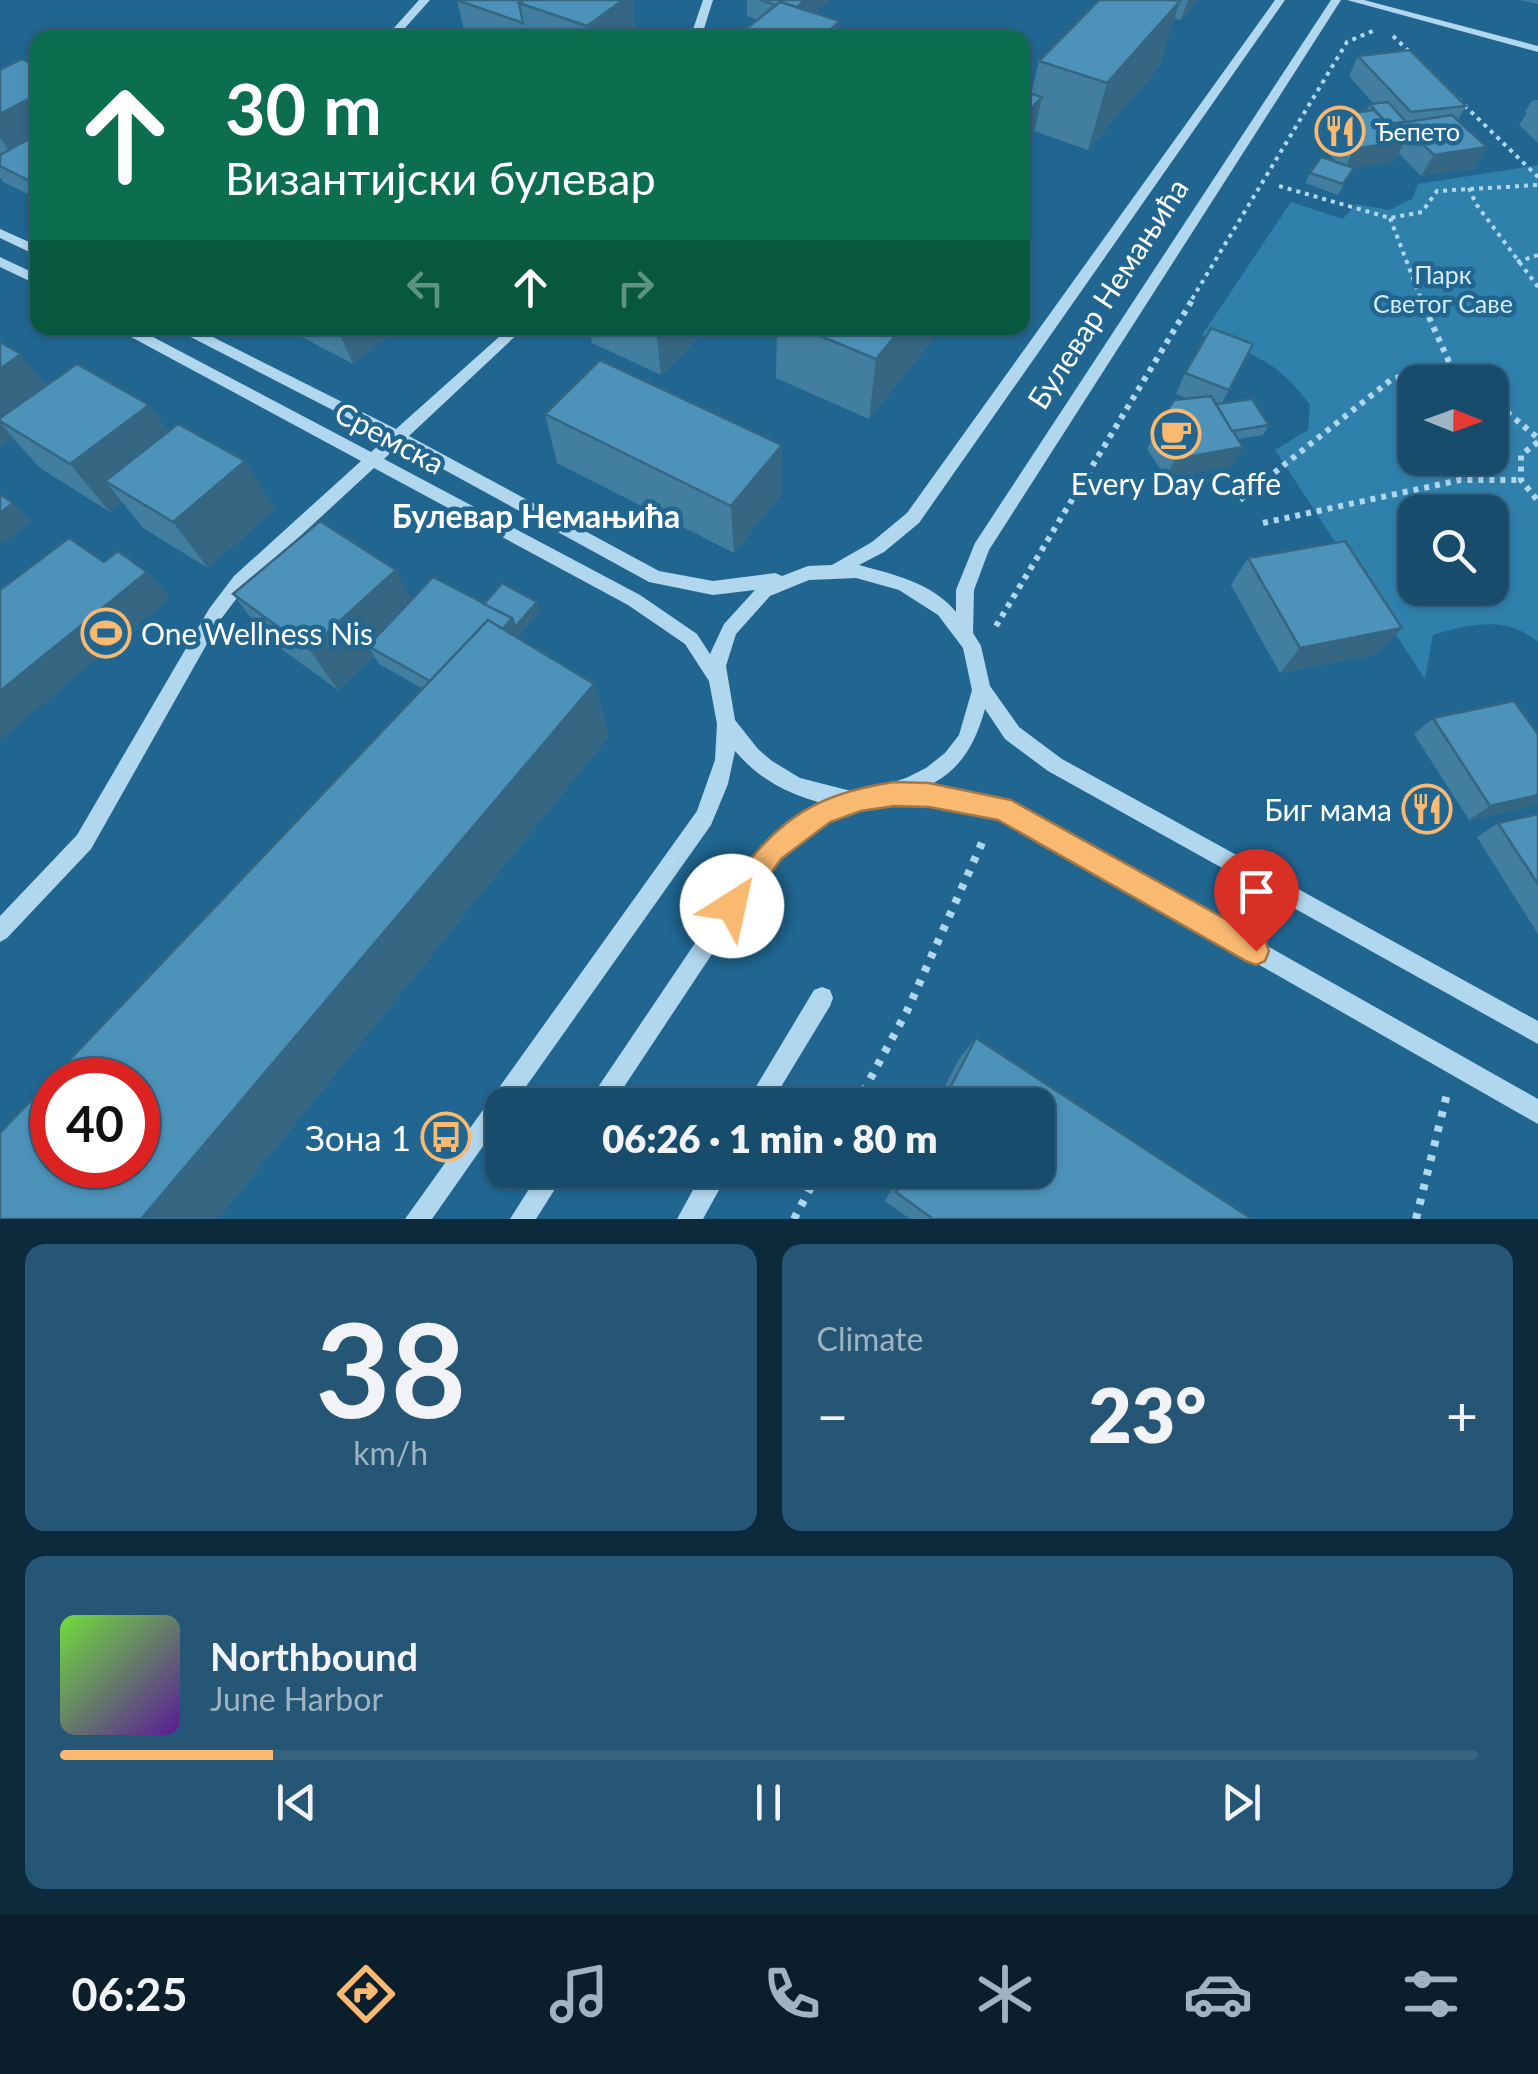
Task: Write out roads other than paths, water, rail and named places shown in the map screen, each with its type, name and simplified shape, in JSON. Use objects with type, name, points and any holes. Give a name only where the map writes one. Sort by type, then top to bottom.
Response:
[{"type":"street","points":[[397,30],[425,0]]},
{"type":"street","points":[[697,30],[708,0]]},
{"type":"street","name":"Булевар Немањића","points":[[834,570],[878,547],[912,518],[1280,0]]},
{"type":"street","name":"Булевар Немањића","points":[[964,634],[965,590],[981,548],[1336,0]]},
{"type":"street","points":[[1352,0],[1538,50]]},
{"type":"street","points":[[1387,0],[1538,38]]},
{"type":"street","points":[[0,232],[30,248]]},
{"type":"street","points":[[0,262],[30,277]]},
{"type":"street","name":"Сремска","points":[[138,335],[634,600],[691,640],[714,676]]},
{"type":"street","name":"Сремска","points":[[198,335],[656,576],[713,588],[800,575]]},
{"type":"street","points":[[0,931],[84,842],[216,614],[240,581],[509,335]]},
{"type":"street","name":"Булевар Немањића","points":[[417,1219],[692,838],[713,801],[725,763],[726,723],[714,676],[729,630],[747,606],[800,575],[834,570],[865,571],[908,585],[946,610],[973,650],[980,687],[977,714],[966,740],[948,763],[923,781],[894,794],[861,799],[822,813],[771,850],[610,1088]]},
{"type":"street","points":[[980,687],[1012,733],[1055,765],[1538,1033]]},
{"type":"street","name":"Булевар Немањића","points":[[726,723],[747,754],[778,780],[818,795],[861,799]]},
{"type":"street","points":[[894,794],[966,801],[1002,809],[1023,819],[1538,1112]]},
{"type":"street","points":[[767,1088],[822,998]]},
{"type":"street","points":[[522,1219],[543,1188]]},
{"type":"street","points":[[689,1219],[707,1188]]},
{"type":"place","name":"Ђепето","points":[[1340,131]]},
{"type":"place","name":"Every Day Caffe","points":[[1176,434]]},
{"type":"place","name":"One Wellness Nis","points":[[106,633]]},
{"type":"place","name":"Биг мама","points":[[1427,809]]},
{"type":"place","name":"Зона 1","points":[[446,1137]]},
{"type":"district","name":"Булевар Немањића","points":[[536,515]]},
{"type":"park label","name":"Парк Светог Саве","points":[[1443,288]]}]
